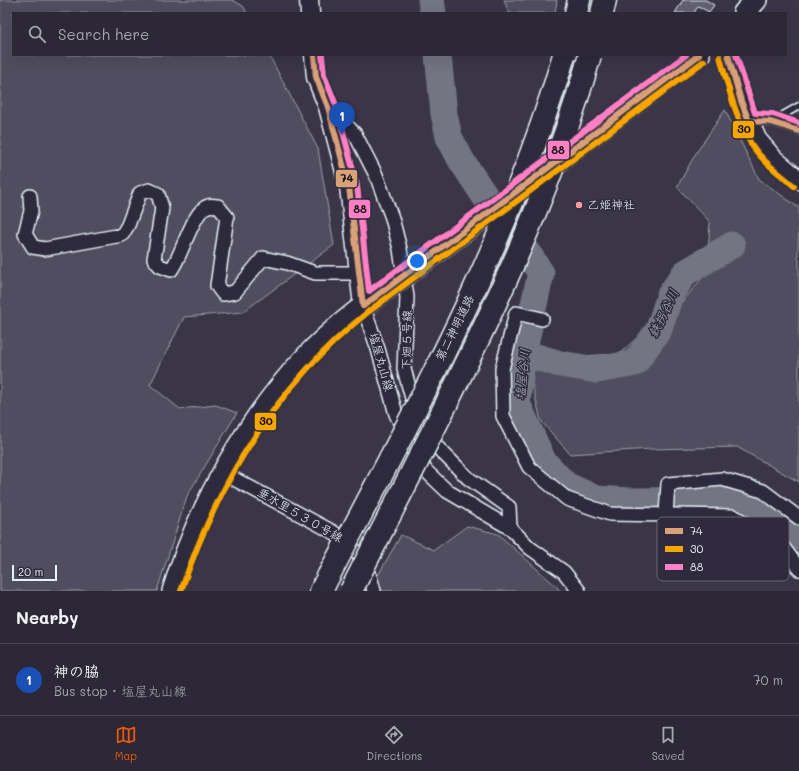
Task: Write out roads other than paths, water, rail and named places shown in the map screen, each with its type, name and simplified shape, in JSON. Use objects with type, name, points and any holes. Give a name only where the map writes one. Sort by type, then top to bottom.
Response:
[{"type":"highway","points":[[576,12],[579,0]]},
{"type":"highway","name":"第二神明道路","points":[[325,583],[430,380],[492,250],[538,138],[564,56]]},
{"type":"highway","name":"第二神明道路","points":[[351,591],[452,391],[511,266],[560,146],[590,56]]},
{"type":"main road","points":[[745,12],[756,0]]},
{"type":"main road","points":[[173,591],[191,542],[223,473],[261,413],[305,358],[363,306],[698,56]]},
{"type":"street","points":[[309,0],[310,12]]},
{"type":"street","name":"塩屋丸山線","points":[[314,56],[316,77],[328,107],[349,187],[363,306],[378,349],[396,414],[410,446],[426,471],[447,491],[510,528],[530,548],[564,572],[579,591]]},
{"type":"street","points":[[728,56],[741,101],[757,140],[774,160],[799,180]]},
{"type":"street","name":"下畑５号線","points":[[328,107],[355,134],[376,175],[392,218],[400,249],[407,297],[404,369],[412,398],[424,429],[438,448],[468,478],[509,507],[510,528]]},
{"type":"street","points":[[30,196],[31,211],[25,234],[33,247],[45,249],[122,235],[128,226],[140,193],[149,190],[158,194],[162,208],[154,259],[160,266],[171,270],[178,261],[196,215],[207,206],[218,206],[227,217],[217,286],[223,294],[234,292],[263,258],[287,263],[314,273],[359,273]]},
{"type":"street","points":[[542,319],[516,313],[502,369],[503,416],[529,466],[567,500],[610,514],[735,517]]},
{"type":"street","name":"垂水里５３０号線","points":[[223,473],[333,532],[357,550],[370,575],[374,591]]},
{"type":"street","points":[[666,515],[668,484],[722,479],[763,491],[799,518]]},
{"type":"street","points":[[789,555],[799,568]]},
{"type":"lane","points":[[771,122],[799,106]]},
{"type":"lane","points":[[749,122],[771,122],[799,131]]},
{"type":"waterway","name":"塩屋谷川","points":[[431,0],[433,12]]},
{"type":"waterway","name":"塩屋谷川","points":[[438,56],[444,114],[449,137],[461,160],[494,210],[514,239],[529,255],[541,273],[523,353],[517,403],[543,461],[566,485],[596,499],[631,501],[732,500],[763,510],[773,517]]},
{"type":"waterway","name":"鉄拐谷川","points":[[523,353],[560,364],[597,370],[635,363],[659,329],[670,295],[685,273],[732,245]]},
{"type":"waterway","name":"塩屋谷川","points":[[789,528],[799,538]]},
{"type":"place","name":"神の脇","points":[[342,135]]},
{"type":"place","name":"乙姫神社","points":[[579,205]]}]
